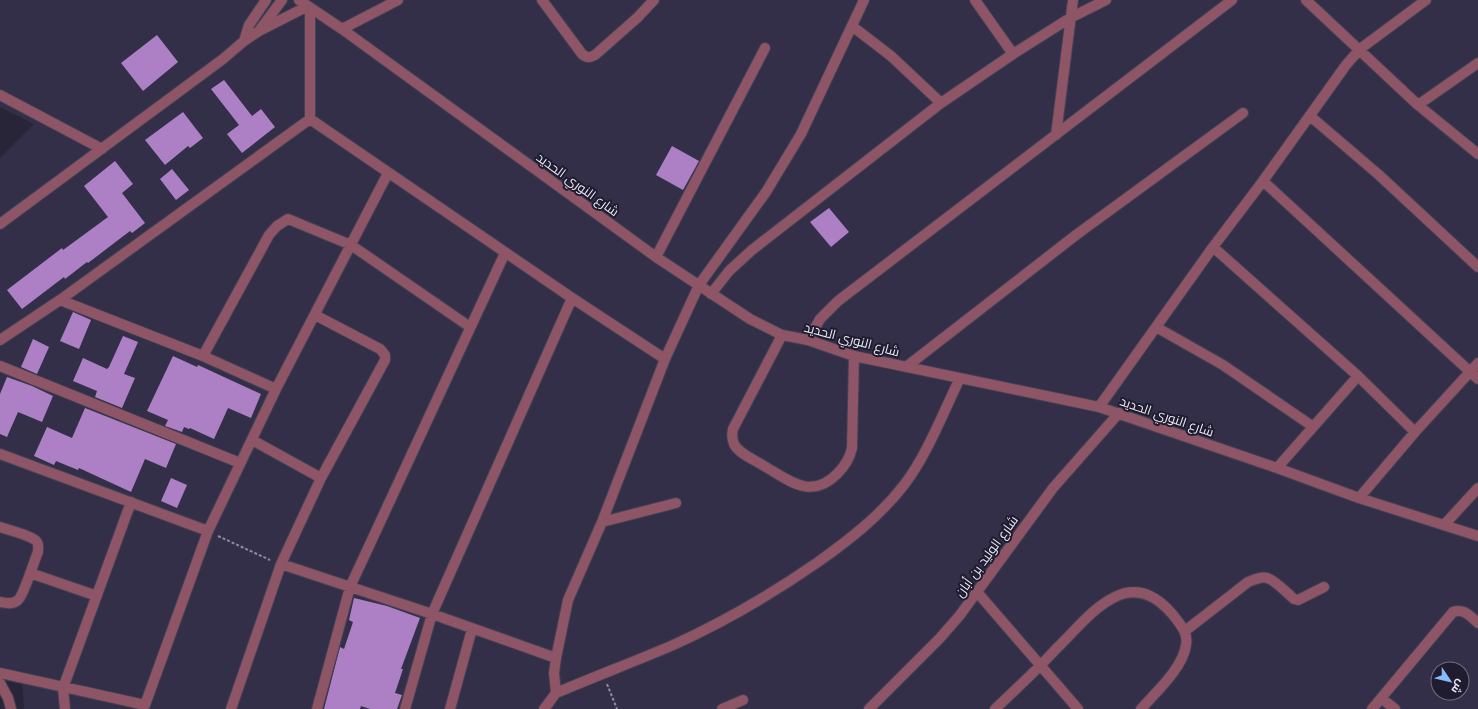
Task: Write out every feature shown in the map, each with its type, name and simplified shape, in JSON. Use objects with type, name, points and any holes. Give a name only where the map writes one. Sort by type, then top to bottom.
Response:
[{"type":"street","points":[[244,41],[249,25],[266,0]]},
{"type":"street","points":[[259,31],[282,0]]},
{"type":"street","points":[[342,29],[398,0]]},
{"type":"street","points":[[542,0],[582,54],[589,58],[594,56],[632,23],[654,0]]},
{"type":"street","points":[[556,694],[554,673],[568,600],[602,522],[665,359],[699,285],[766,192],[801,134],[864,0]]},
{"type":"street","points":[[975,0],[1013,54]]},
{"type":"street","points":[[1056,135],[1073,0]]},
{"type":"street","points":[[711,294],[729,271],[752,250],[942,103],[1013,54],[1070,18],[1106,0]]},
{"type":"street","points":[[808,340],[820,319],[838,301],[1232,0]]},
{"type":"street","points":[[1306,0],[1418,104],[1478,154]]},
{"type":"street","points":[[1099,407],[1213,247],[1263,181],[1346,65],[1360,49],[1426,0]]},
{"type":"street","points":[[0,224],[223,59],[244,41],[306,4],[310,119]]},
{"type":"street","name":"شارع النوري الحديد","points":[[306,4],[656,257],[750,319],[782,335],[808,340],[854,356],[1099,407],[1277,468],[1359,498],[1478,536]]},
{"type":"street","points":[[852,26],[891,56],[942,103]]},
{"type":"street","points":[[656,257],[766,48]]},
{"type":"street","points":[[1418,104],[1478,63]]},
{"type":"street","points":[[0,95],[102,149]]},
{"type":"street","points":[[906,367],[1076,235],[1243,113]]},
{"type":"street","points":[[1310,116],[1379,175],[1478,267]]},
{"type":"street","points":[[310,119],[505,253],[665,359]]},
{"type":"street","points":[[0,340],[60,300],[310,119]]},
{"type":"street","points":[[0,674],[146,705],[208,531],[276,389],[388,173]]},
{"type":"street","points":[[1263,181],[1478,379]]},
{"type":"street","points":[[202,356],[269,235],[281,222],[288,219],[351,245],[470,327]]},
{"type":"street","points":[[1213,247],[1358,376],[1415,432]]},
{"type":"street","points":[[316,709],[350,587],[505,253]]},
{"type":"street","points":[[405,709],[432,614],[572,298]]},
{"type":"street","points":[[60,300],[202,356],[276,389]]},
{"type":"street","points":[[231,709],[281,564],[321,478],[382,365],[385,355],[380,349],[315,315]]},
{"type":"street","points":[[1156,327],[1223,365],[1312,426]]},
{"type":"street","points":[[782,335],[733,429],[732,436],[734,444],[744,454],[801,486],[809,488],[819,487],[830,481],[844,467],[850,456],[852,448],[854,356]]},
{"type":"street","points":[[1359,498],[1415,432],[1478,363]]},
{"type":"street","points":[[0,366],[240,463]]},
{"type":"street","points":[[1277,468],[1312,426],[1358,376]]},
{"type":"street","points":[[544,709],[556,694],[672,645],[718,623],[791,580],[858,532],[904,485],[920,460],[960,378]]},
{"type":"street","name":"شارع الوليد بن أبان","points":[[869,709],[940,638],[977,592],[1053,488],[1118,413]]},
{"type":"street","points":[[252,440],[321,478]]},
{"type":"street","points":[[0,454],[208,531]]},
{"type":"street","points":[[1444,525],[1478,488]]},
{"type":"street","points":[[65,709],[63,688],[131,502]]},
{"type":"street","points":[[602,522],[676,503]]},
{"type":"street","points":[[0,526],[37,541],[38,545],[38,552],[20,598],[14,603],[7,604],[0,602]]},
{"type":"street","points":[[281,564],[432,614],[556,658]]},
{"type":"street","points":[[30,573],[97,596]]},
{"type":"street","points":[[1185,631],[1248,582],[1257,579],[1269,579],[1294,599],[1298,600],[1324,587]]},
{"type":"street","points":[[977,592],[1078,709]]},
{"type":"street","points":[[995,709],[1097,608],[1115,596],[1128,592],[1141,592],[1166,606],[1185,631],[1187,644],[1182,657],[1173,672],[1141,709]]},
{"type":"street","points":[[1372,709],[1453,612],[1458,610],[1463,611],[1478,623]]},
{"type":"street","points":[[450,709],[472,629]]},
{"type":"street","points":[[0,683],[8,698],[11,709]]},
{"type":"street","points":[[1381,698],[1395,709]]},
{"type":"street","points":[[722,709],[742,700]]},
{"type":"path","points":[[208,531],[281,564]]},
{"type":"path","points":[[603,674],[617,709]]},
{"type":"shaded area","points":[[0,0],[1478,0],[1478,709],[24,709],[22,680],[0,675],[0,158],[34,124],[0,107]]},
{"type":"building","points":[[157,35],[178,62],[143,91],[121,63]]},
{"type":"building","points":[[224,80],[252,116],[261,109],[275,127],[242,153],[227,134],[239,125],[211,89]]},
{"type":"building","points":[[183,112],[203,138],[190,148],[188,146],[165,165],[145,140]]},
{"type":"building","points":[[672,146],[699,161],[683,190],[656,175]]},
{"type":"building","points":[[115,161],[133,184],[122,193],[145,223],[132,233],[130,231],[65,279],[64,277],[22,309],[7,290],[62,248],[63,250],[108,217],[84,186]]},
{"type":"building","points":[[172,169],[189,190],[176,200],[160,179]]},
{"type":"building","points":[[829,208],[849,232],[831,247],[810,222]]},
{"type":"building","points":[[73,312],[91,320],[79,349],[60,341]]},
{"type":"building","points":[[123,336],[138,342],[124,374],[135,378],[122,408],[95,397],[97,391],[73,381],[83,358],[107,369]]},
{"type":"building","points":[[33,339],[49,347],[37,374],[21,367]]},
{"type":"building","points":[[173,356],[197,367],[198,365],[261,394],[251,418],[228,408],[214,439],[190,428],[184,427],[182,432],[165,426],[168,420],[147,411]]},
{"type":"building","points":[[7,377],[32,386],[53,396],[42,422],[18,412],[7,437],[0,434],[0,394]]},
{"type":"building","points":[[85,408],[176,444],[166,468],[145,459],[131,492],[79,468],[78,470],[56,461],[54,465],[34,456],[47,427],[72,438]]},
{"type":"building","points":[[171,478],[187,485],[177,508],[161,501]]},
{"type":"building","points":[[354,598],[387,606],[420,618],[401,669],[403,669],[395,693],[402,695],[397,709],[370,709],[361,706],[360,709],[324,709],[340,647],[344,649],[353,622],[349,620]]}]
